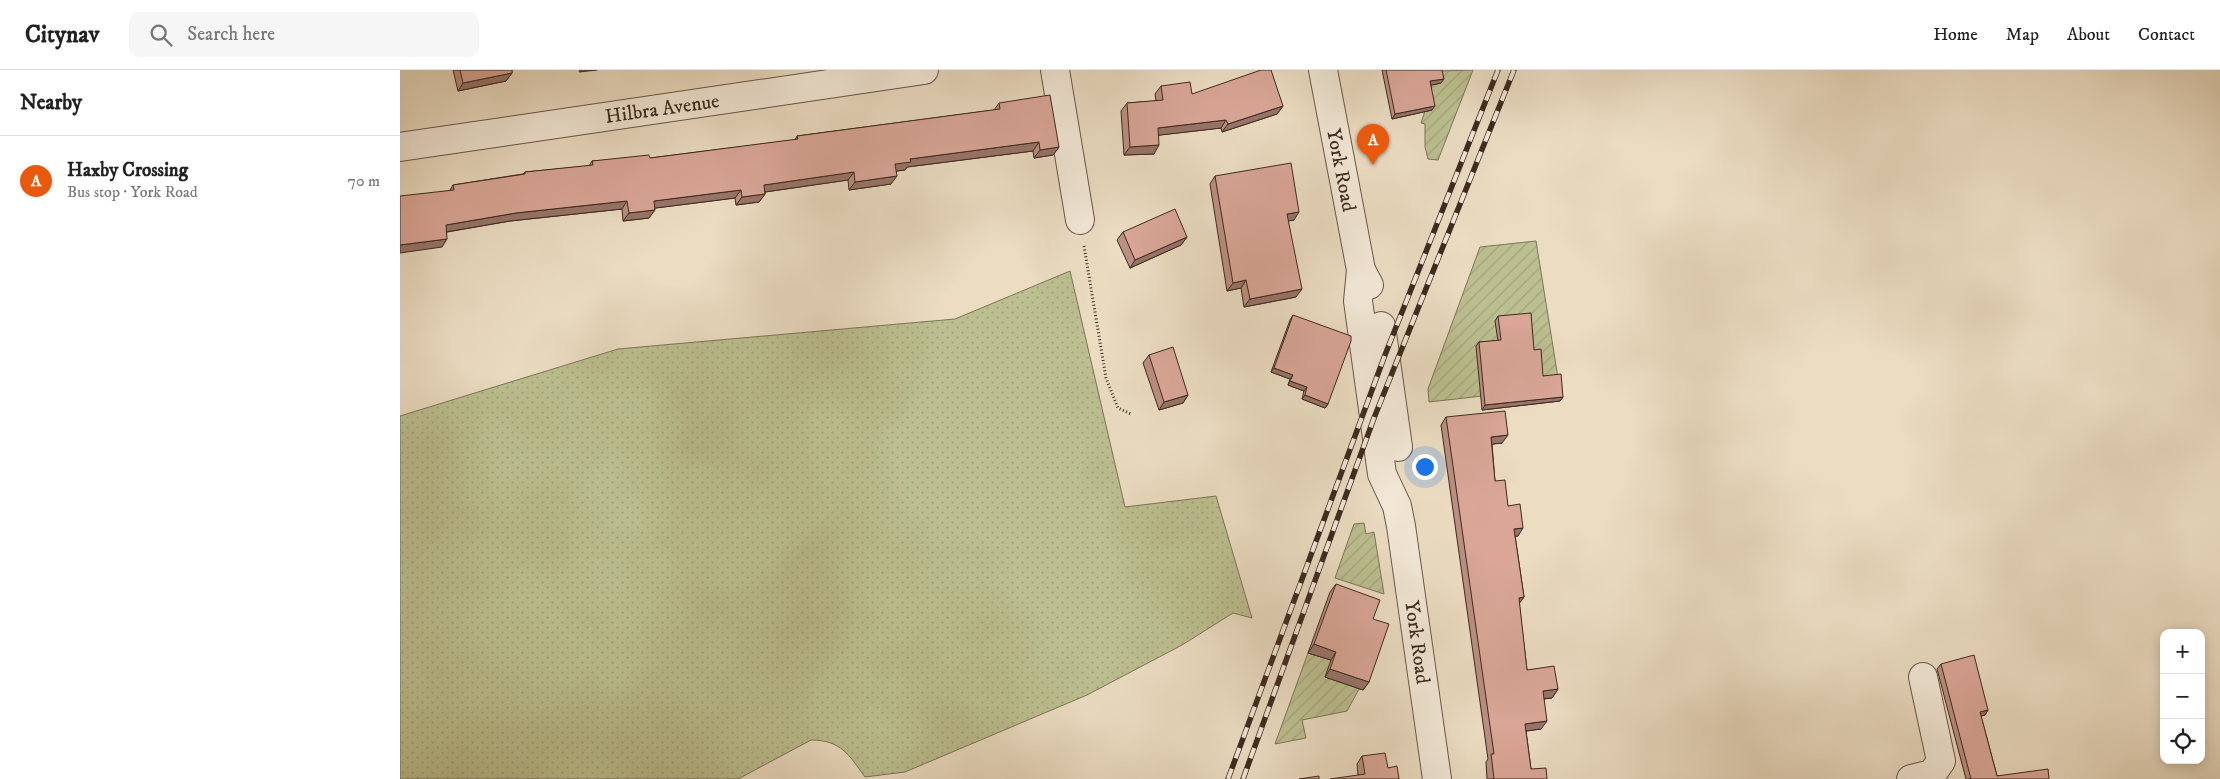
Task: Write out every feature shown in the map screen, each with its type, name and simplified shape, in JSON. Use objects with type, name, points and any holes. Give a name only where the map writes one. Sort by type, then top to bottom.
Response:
[{"type":"street","name":"Hilbra Avenue","points":[[400,147],[924,70]]},
{"type":"street","points":[[1055,70],[1080,220]]},
{"type":"street","name":"York Road","points":[[1323,70],[1361,270],[1358,301],[1382,474],[1397,506],[1437,779]]},
{"type":"street","points":[[1911,779],[1932,774],[1941,760],[1923,677]]},
{"type":"path","points":[[1080,220],[1106,378],[1118,408],[1130,414]]},
{"type":"green space","points":[[1473,70],[1438,160],[1428,159],[1425,147],[1425,124],[1421,123],[1425,111],[1432,110],[1427,86],[1438,71]]},
{"type":"green space","points":[[1536,241],[1558,378],[1540,380],[1498,345],[1500,394],[1429,402],[1428,389],[1480,247]]},
{"type":"green space","points":[[1070,271],[1125,507],[1216,496],[1252,618],[1233,613],[1182,645],[1087,695],[905,772],[865,777],[843,750],[830,743],[811,740],[738,779],[400,779],[400,416],[618,349],[955,319]]},
{"type":"green space","points":[[1364,523],[1366,534],[1374,532],[1384,594],[1335,578],[1354,524]]},
{"type":"green space","points":[[1308,653],[1331,660],[1359,689],[1347,711],[1302,720],[1306,738],[1275,744]]},
{"type":"building","points":[[460,70],[512,70],[512,73],[463,83]]},
{"type":"building","points":[[1261,70],[1271,70],[1283,106],[1228,124],[1226,120],[1158,128],[1159,145],[1130,147],[1127,103],[1163,100],[1161,86],[1190,82],[1192,94]]},
{"type":"building","points":[[1386,70],[1442,70],[1444,79],[1430,81],[1435,106],[1395,114]]},
{"type":"building","points":[[1050,95],[1059,147],[1040,150],[1039,142],[910,159],[911,162],[895,164],[897,176],[855,182],[854,172],[764,185],[765,194],[742,197],[741,190],[654,201],[655,210],[629,213],[627,201],[516,213],[446,225],[447,239],[400,245],[400,196],[454,190],[453,185],[525,174],[525,172],[593,165],[592,161],[649,155],[650,158],[798,139],[797,136],[1000,109],[999,103]]},
{"type":"building","points":[[1291,163],[1299,212],[1287,214],[1302,289],[1250,299],[1246,280],[1233,283],[1215,176]]},
{"type":"building","points":[[1175,209],[1187,237],[1135,260],[1123,232]]},
{"type":"building","points":[[1531,313],[1534,350],[1541,349],[1543,376],[1561,374],[1563,397],[1485,405],[1479,342],[1501,340],[1498,316]]},
{"type":"building","points":[[1293,315],[1351,336],[1351,341],[1328,404],[1305,395],[1307,387],[1290,381],[1293,375],[1274,368]]},
{"type":"building","points":[[1173,347],[1188,395],[1164,402],[1149,355]]},
{"type":"building","points":[[1505,411],[1508,435],[1491,437],[1495,481],[1505,480],[1508,506],[1520,504],[1523,528],[1514,529],[1524,597],[1519,598],[1527,670],[1554,666],[1558,689],[1543,691],[1547,721],[1525,724],[1531,769],[1546,768],[1547,779],[1494,779],[1491,754],[1494,754],[1446,417]]},
{"type":"building","points":[[1336,584],[1380,600],[1373,619],[1389,624],[1369,682],[1330,669],[1336,652],[1314,644]]},
{"type":"building","points":[[1974,655],[1988,710],[1980,712],[1997,776],[2048,769],[2049,779],[1971,779],[1941,664]]},
{"type":"building","points":[[1385,753],[1388,768],[1397,766],[1399,779],[1330,779],[1365,774],[1362,756]]},
{"type":"building","points":[[1319,776],[1319,779],[1299,779]]},
{"type":"railway","points":[[1228,779],[1385,355],[1498,70]]},
{"type":"railway","points":[[1243,779],[1374,418],[1514,70]]},
{"type":"place","name":"Haxby Crossing","points":[[1373,165]]}]
